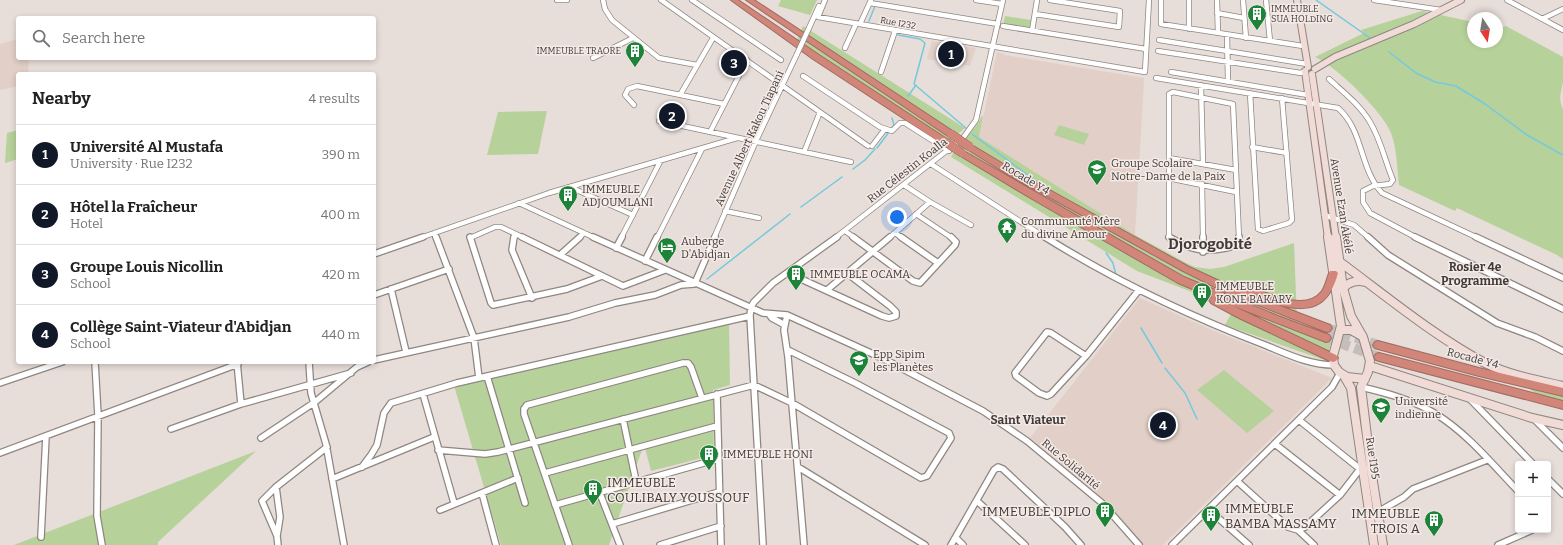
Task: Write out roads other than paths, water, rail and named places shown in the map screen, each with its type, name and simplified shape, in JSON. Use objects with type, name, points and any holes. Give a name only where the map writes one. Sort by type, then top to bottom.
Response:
[{"type":"highway","name":"Rocade Y4","points":[[734,0],[816,57],[962,153],[1030,194],[1181,280],[1275,319],[1326,338]]},
{"type":"highway","name":"Rocade Y4","points":[[749,0],[970,147],[1012,173],[1186,269],[1228,288],[1327,328]]},
{"type":"highway","points":[[1186,269],[1281,302],[1299,305],[1311,303],[1324,295],[1333,272]]},
{"type":"highway","points":[[1181,280],[1242,315],[1334,361]]},
{"type":"highway","name":"Rocade Y4","points":[[1378,345],[1563,392]]},
{"type":"highway","name":"Rocade Y4","points":[[1379,357],[1563,405]]},
{"type":"main road","points":[[1297,0],[1303,46],[1309,69],[1379,39],[1461,0]]},
{"type":"main road","name":"Avenue Ezan Akélé","points":[[1309,69],[1308,95],[1312,103],[1340,262],[1343,288],[1351,316],[1363,337]]},
{"type":"main road","name":"Avenue Ezan Akélé","points":[[1309,69],[1324,214],[1341,326],[1340,330]]},
{"type":"main road","points":[[1340,262],[1444,338],[1486,363],[1509,373],[1563,386]]},
{"type":"main road","points":[[1343,288],[1351,281],[1370,284]]},
{"type":"main road","points":[[1334,361],[1340,330],[1351,330],[1363,337],[1370,360],[1370,366],[1361,387]]},
{"type":"main road","name":"Rue I195","points":[[1334,361],[1351,388],[1365,469],[1374,545]]},
{"type":"main road","points":[[1370,366],[1532,418],[1563,425]]},
{"type":"main road","points":[[1342,374],[1357,379],[1365,379]]},
{"type":"main road","name":"Rue I195","points":[[1361,387],[1365,469],[1378,512],[1383,545]]},
{"type":"street","points":[[557,0],[567,0]]},
{"type":"street","points":[[603,0],[605,10],[609,17],[659,58],[697,65]]},
{"type":"street","points":[[661,0],[713,38],[870,146],[885,129]]},
{"type":"street","points":[[692,0],[781,60]]},
{"type":"street","name":"Avenue Albert Kakou Tiapani","points":[[695,284],[756,141],[822,0]]},
{"type":"street","name":"Rue I232","points":[[825,0],[818,17],[1145,72],[1146,49]]},
{"type":"street","points":[[976,0],[1003,2]]},
{"type":"street","points":[[1032,31],[1036,14],[1037,0]]},
{"type":"street","points":[[1036,14],[1119,27],[1120,11],[1050,0]]},
{"type":"street","points":[[1003,26],[1146,49],[1149,0]]},
{"type":"street","points":[[1161,0],[1161,24],[1303,46]]},
{"type":"street","points":[[1189,0],[1189,29]]},
{"type":"street","points":[[1217,0],[1218,33]]},
{"type":"street","points":[[1243,0],[1246,38]]},
{"type":"street","points":[[1266,0],[1270,41]]},
{"type":"street","points":[[1374,0],[1441,10]]},
{"type":"street","points":[[1509,0],[1563,30]]},
{"type":"street","points":[[845,48],[870,1],[998,24]]},
{"type":"street","name":"Rue Célestin Koalla","points":[[751,307],[757,298],[788,273],[949,151],[963,138],[976,120],[1003,2]]},
{"type":"street","points":[[1542,19],[1563,8]]},
{"type":"street","points":[[1217,14],[1244,18]]},
{"type":"street","points":[[881,72],[895,31]]},
{"type":"street","points":[[1227,35],[1228,82]]},
{"type":"street","points":[[593,58],[634,38]]},
{"type":"street","points":[[680,95],[713,38]]},
{"type":"street","points":[[1159,40],[1227,51],[1309,69]]},
{"type":"street","points":[[1158,51],[1301,73],[1309,69]]},
{"type":"street","points":[[710,132],[747,60]]},
{"type":"street","points":[[1171,72],[1308,95]]},
{"type":"street","points":[[804,76],[863,117],[885,129],[892,131],[900,123],[905,123],[949,151]]},
{"type":"street","points":[[1156,78],[1338,108],[1345,114],[1354,128],[1373,186],[1386,196],[1563,278]]},
{"type":"street","points":[[1329,79],[1357,105],[1374,130],[1392,180],[1390,184],[1373,186],[1363,191],[1362,199],[1364,208],[1373,216],[1563,309]]},
{"type":"street","points":[[1201,85],[1203,164]]},
{"type":"street","points":[[634,105],[625,95],[628,89],[633,87],[644,87],[724,104]]},
{"type":"street","points":[[1173,92],[1233,104],[1238,243],[1212,252],[1203,252],[1169,237],[1169,158],[1169,93],[1173,92]]},
{"type":"street","points":[[1250,93],[1258,229],[1263,231],[1289,223],[1292,220],[1282,98]]},
{"type":"street","points":[[804,152],[820,112]]},
{"type":"street","points":[[659,121],[851,162]]},
{"type":"street","points":[[376,253],[519,203],[737,138]]},
{"type":"street","points":[[1252,147],[1287,153]]},
{"type":"street","points":[[645,261],[702,149]]},
{"type":"street","points":[[1169,158],[1236,170]]},
{"type":"street","points":[[616,248],[661,160]]},
{"type":"street","points":[[931,164],[1056,244],[1139,290],[1201,319],[1293,356],[1319,364],[1334,361]]},
{"type":"street","points":[[1168,178],[1236,192]]},
{"type":"street","points":[[1202,184],[1203,252]]},
{"type":"street","points":[[904,185],[930,202],[971,225]]},
{"type":"street","points":[[570,187],[633,215]]},
{"type":"street","points":[[827,290],[930,202]]},
{"type":"street","points":[[519,203],[695,284],[769,314],[787,315],[783,324],[788,350],[798,467],[799,502],[804,545]]},
{"type":"street","points":[[725,211],[759,218]]},
{"type":"street","points":[[845,231],[918,283],[922,282],[955,245],[955,240],[916,214]]},
{"type":"street","points":[[1324,214],[1354,224],[1388,255],[1497,323],[1535,337],[1563,351]]},
{"type":"street","points":[[602,276],[567,289],[532,298],[493,305],[470,239],[472,235],[495,227],[501,227],[623,286],[665,270]]},
{"type":"street","points":[[434,233],[449,269],[474,338],[479,378]]},
{"type":"street","points":[[560,255],[584,233]]},
{"type":"street","points":[[895,233],[938,263]]},
{"type":"street","points":[[515,235],[512,250],[532,298]]},
{"type":"street","points":[[376,294],[449,269]]},
{"type":"street","points":[[788,273],[882,316],[889,318],[896,316],[896,312],[890,306],[847,273]]},
{"type":"street","points":[[376,360],[569,316],[615,303],[655,295],[681,285],[695,284]]},
{"type":"street","points":[[391,289],[406,352]]},
{"type":"street","points":[[1086,356],[1051,333],[1047,332],[1015,374],[1039,393],[1047,396],[1055,391],[1086,356],[1139,290]]},
{"type":"street","points":[[751,307],[750,316],[763,545]]},
{"type":"street","points":[[769,314],[772,318],[783,324]]},
{"type":"street","name":"Rue Solidarité","points":[[787,315],[884,359],[1001,422],[1028,441],[1102,503],[1139,545]]},
{"type":"street","points":[[362,467],[374,451],[379,439],[381,422],[388,406],[391,403],[487,376],[750,316]]},
{"type":"street","points":[[438,450],[485,454],[717,394],[754,386],[792,403],[921,478],[927,476],[951,438],[949,433],[855,383],[788,350]]},
{"type":"street","points":[[568,545],[524,414],[524,409],[527,405],[532,402],[683,363],[688,363],[691,367],[702,398]]},
{"type":"street","points":[[0,383],[56,364]]},
{"type":"street","points":[[95,364],[98,416],[97,516],[102,545]]},
{"type":"street","points":[[0,453],[235,364]]},
{"type":"street","points":[[238,364],[241,404]]},
{"type":"street","points":[[309,364],[311,392],[327,447],[344,545]]},
{"type":"street","points":[[262,438],[315,402],[351,373],[357,365]]},
{"type":"street","points":[[171,429],[241,404],[351,373]]},
{"type":"street","points":[[1174,543],[1332,387],[1342,374]]},
{"type":"street","points":[[487,376],[525,503]]},
{"type":"street","points":[[1361,387],[1389,393],[1435,414],[1464,437],[1515,488]]},
{"type":"street","points":[[423,394],[454,503]]},
{"type":"street","points":[[717,394],[721,545]]},
{"type":"street","points":[[1469,397],[1530,461]]},
{"type":"street","points":[[1532,418],[1563,448]]},
{"type":"street","points":[[623,419],[636,481]]},
{"type":"street","points":[[1298,420],[1365,469],[1305,527],[1298,530]]},
{"type":"street","points":[[545,473],[717,426]]},
{"type":"street","points":[[40,537],[46,436]]},
{"type":"street","points":[[332,479],[434,437]]},
{"type":"street","points":[[1275,444],[1340,494]]},
{"type":"street","points":[[277,536],[262,503],[276,487],[327,447]]},
{"type":"street","points":[[555,505],[600,491],[718,459]]},
{"type":"street","points":[[1378,512],[1404,497],[1413,489],[1487,460]]},
{"type":"street","points":[[798,467],[925,545]]},
{"type":"street","points":[[952,545],[994,470],[998,467],[1003,469],[1065,527],[1081,545]]},
{"type":"street","points":[[440,510],[518,478]]},
{"type":"street","points":[[1237,481],[1288,527],[1298,530],[1314,545]]},
{"type":"street","points":[[1551,482],[1563,494]]},
{"type":"street","points":[[276,487],[280,517],[277,536],[278,545]]},
{"type":"street","points":[[600,491],[620,545]]},
{"type":"street","points":[[612,524],[719,492]]},
{"type":"street","points":[[482,493],[496,545]]},
{"type":"street","points":[[977,501],[1025,545]]},
{"type":"street","points":[[1208,510],[1249,545]]},
{"type":"street","points":[[660,545],[721,526]]},
{"type":"street","points":[[1498,545],[1525,533]]},
{"type":"street","points":[[956,538],[963,545]]},
{"type":"street","points":[[1174,543],[1182,545]]},
{"type":"waterway","points":[[1316,0],[1370,38]]},
{"type":"waterway","points":[[869,21],[875,6]]},
{"type":"waterway","points":[[898,35],[920,39],[925,43],[914,84],[916,85]]},
{"type":"waterway","points":[[1389,52],[1416,73],[1435,82],[1456,86],[1485,104],[1527,135],[1563,155]]},
{"type":"waterway","points":[[908,96],[916,85]]},
{"type":"waterway","points":[[916,85],[967,129]]},
{"type":"waterway","points":[[891,129],[894,125],[892,118]]},
{"type":"waterway","points":[[877,148],[889,132]]},
{"type":"waterway","points":[[972,134],[1048,190]]},
{"type":"waterway","points":[[853,169],[865,160],[875,149]]},
{"type":"waterway","points":[[801,207],[842,177]]},
{"type":"waterway","points":[[707,279],[790,214]]},
{"type":"waterway","points":[[1106,253],[1113,263],[1116,275]]},
{"type":"waterway","points":[[1141,328],[1162,363]]},
{"type":"waterway","points":[[1165,368],[1185,393],[1197,419]]},
{"type":"tunnel","points":[[1327,328],[1378,345]]},
{"type":"tunnel","points":[[1326,338],[1379,357]]},
{"type":"place","name":"IMMEUBLE SUA HOLDING","points":[[1257,31]]},
{"type":"place","name":"Université Al Mustafa","points":[[951,54]]},
{"type":"place","name":"Groupe Louis Nicollin","points":[[734,63]]},
{"type":"place","name":"IMMEUBLE TRAORE","points":[[635,68]]},
{"type":"place","name":"Hôtel la Fraîcheur","points":[[672,116]]},
{"type":"place","name":"Groupe Scolaire Notre-Dame de la Paix","points":[[1097,186]]},
{"type":"place","name":"IMMEUBLE ADJOUMLANI","points":[[568,212]]},
{"type":"place","name":"Communauté Mère du divine Amour","points":[[1007,244]]},
{"type":"place","name":"Auberge D'Abidjan","points":[[667,264]]},
{"type":"place","name":"IMMEUBLE OCAMA","points":[[796,291]]},
{"type":"place","name":"IMMEUBLE KONE BAKARY","points":[[1202,309]]},
{"type":"place","name":"Epp Sipim les Planètes","points":[[859,377]]},
{"type":"place","name":"Université indienne","points":[[1381,424]]},
{"type":"place","name":"Collège Saint-Viateur d'Abidjan","points":[[1163,425]]},
{"type":"place","name":"IMMEUBLE HONI","points":[[709,471]]},
{"type":"place","name":"IMMEUBLE COULIBALY YOUSSOUF","points":[[593,506]]},
{"type":"place","name":"IMMEUBLE DIPLO","points":[[1105,528]]},
{"type":"place","name":"IMMEUBLE BAMBA MASSAMY","points":[[1211,532]]},
{"type":"place","name":"IMMEUBLE TROIS A","points":[[1434,537]]},
{"type":"district","name":"Djorogobité","points":[[1210,244]]},
{"type":"district","name":"Rosier 4e Programme","points":[[1475,274]]},
{"type":"district","name":"Saint Viateur","points":[[1028,420]]}]
